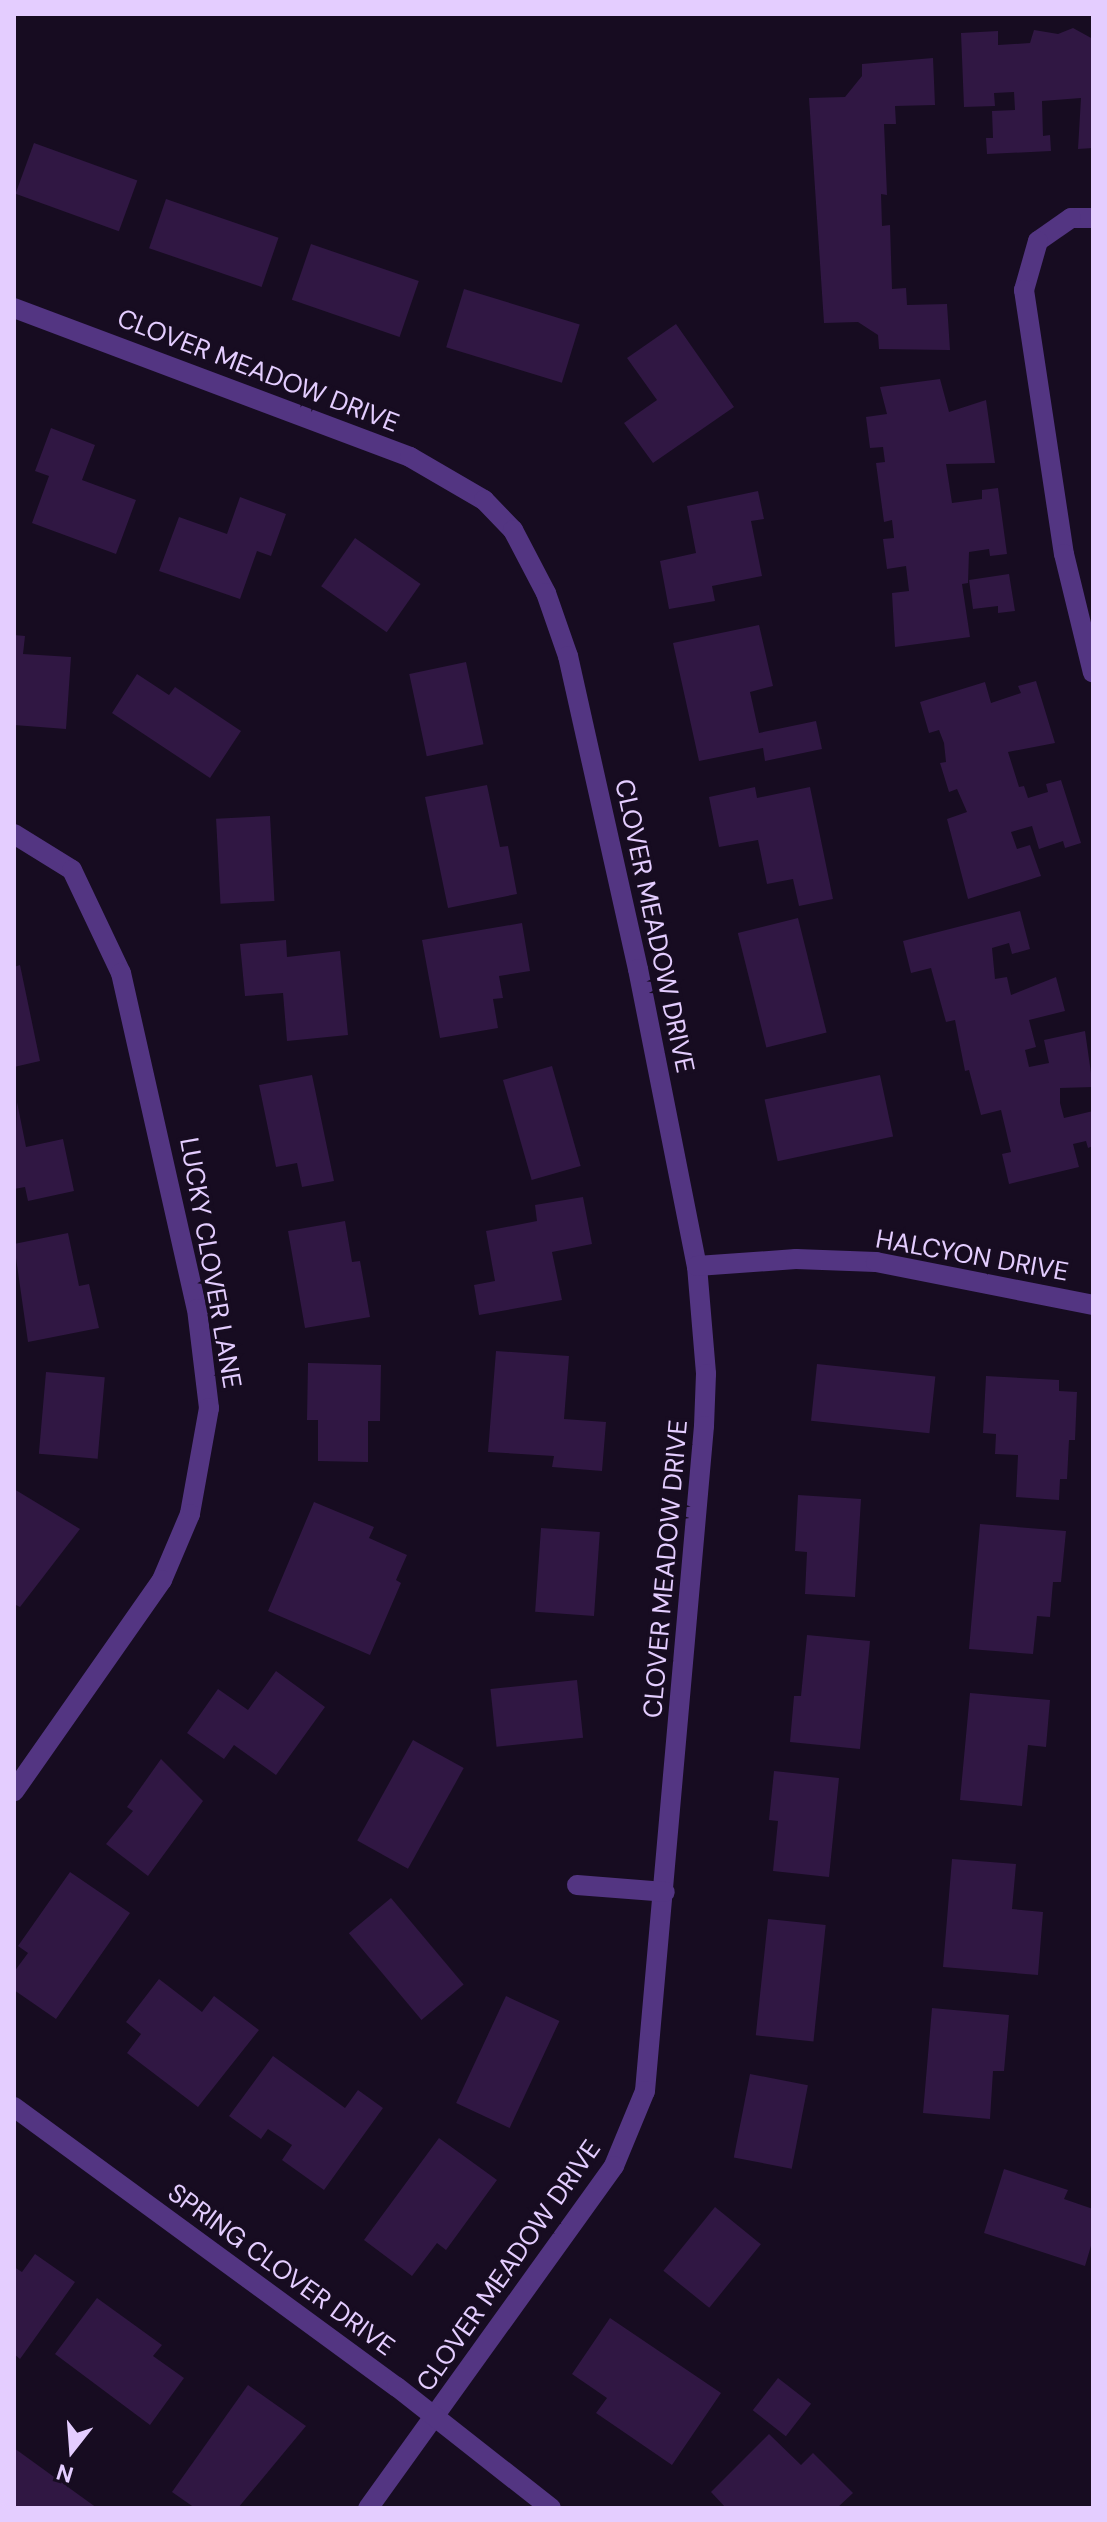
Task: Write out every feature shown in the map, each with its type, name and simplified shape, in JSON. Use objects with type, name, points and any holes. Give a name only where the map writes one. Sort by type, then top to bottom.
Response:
[{"type":"street","points":[[1093,218],[1071,218],[1038,241],[1024,290],[1064,554],[1093,673]]},
{"type":"street","name":"CLOVER MEADOW DRIVE","points":[[14,308],[410,457],[484,500],[513,530],[546,593],[568,656],[638,969],[697,1266],[706,1374],[704,1426],[645,2091],[627,2142],[368,2508]]},
{"type":"street","name":"LUCKY CLOVER LANE","points":[[14,834],[72,870],[121,973],[197,1309],[209,1408],[190,1514],[162,1580],[14,1791]]},
{"type":"street","name":"HALCYON DRIVE","points":[[697,1266],[796,1259],[876,1262],[1093,1305]]},
{"type":"street","points":[[577,1885],[665,1892]]},
{"type":"street","name":"SPRING CLOVER DRIVE","points":[[14,2107],[551,2508]]},
{"type":"building","points":[[1073,28],[1093,39],[1093,148],[1078,149],[1081,98],[1042,101],[1043,136],[1050,135],[1051,151],[987,154],[986,138],[993,138],[992,111],[1015,110],[1014,92],[994,93],[995,106],[964,107],[961,33],[998,31],[998,45],[1030,43],[1034,30],[1058,34]]},
{"type":"building","points":[[933,58],[935,105],[895,106],[896,124],[884,124],[887,195],[881,194],[882,226],[890,225],[892,289],[906,288],[907,305],[947,304],[950,350],[879,349],[878,335],[858,322],[824,323],[809,98],[845,97],[862,76],[862,64]]},
{"type":"building","points":[[34,143],[137,181],[119,231],[16,194]]},
{"type":"building","points":[[166,199],[279,238],[262,287],[149,248]]},
{"type":"building","points":[[311,244],[419,281],[400,337],[292,300]]},
{"type":"building","points":[[464,289],[580,324],[562,383],[446,347]]},
{"type":"building","points":[[676,324],[734,407],[653,463],[624,423],[657,400],[627,358]]},
{"type":"building","points":[[940,379],[949,412],[986,400],[995,463],[946,464],[952,503],[982,499],[982,490],[998,488],[1007,554],[990,556],[989,549],[969,552],[968,583],[962,584],[970,637],[895,647],[892,593],[909,591],[906,566],[887,569],[883,539],[894,538],[892,520],[884,522],[876,463],[885,462],[883,447],[870,448],[866,417],[887,414],[880,387]]},
{"type":"building","points":[[51,428],[95,445],[82,480],[136,500],[116,554],[32,523],[49,476],[35,471]]},
{"type":"building","points":[[758,491],[764,519],[751,521],[762,576],[712,586],[715,601],[669,609],[660,561],[696,553],[687,506]]},
{"type":"building","points":[[240,497],[286,514],[271,556],[257,551],[240,599],[159,571],[179,517],[227,534]]},
{"type":"building","points":[[355,538],[421,584],[387,632],[321,586]]},
{"type":"building","points":[[1009,574],[1015,611],[998,613],[998,606],[973,609],[969,580]]},
{"type":"building","points":[[759,625],[773,686],[750,692],[759,733],[816,721],[822,749],[765,761],[763,748],[699,761],[673,643]]},
{"type":"building","points":[[14,635],[25,636],[23,654],[71,657],[66,729],[14,725]]},
{"type":"building","points":[[466,662],[483,744],[427,756],[409,674]]},
{"type":"building","points":[[137,674],[169,695],[175,687],[241,731],[210,778],[112,713]]},
{"type":"building","points":[[1036,681],[1055,743],[1008,752],[1019,787],[1024,786],[1028,798],[1048,792],[1046,784],[1061,780],[1081,843],[1065,848],[1063,841],[1039,849],[1032,826],[1011,832],[1017,849],[1030,845],[1041,876],[968,899],[947,819],[967,812],[957,789],[949,792],[940,763],[946,762],[944,743],[939,730],[929,733],[920,702],[985,682],[991,703],[1021,693],[1018,686]]},
{"type":"building","points":[[487,785],[500,847],[508,846],[517,894],[448,908],[425,797]]},
{"type":"building","points":[[755,787],[757,798],[810,787],[833,899],[799,906],[793,879],[767,884],[758,840],[719,847],[709,797]]},
{"type":"building","points":[[270,816],[274,901],[221,904],[216,819]]},
{"type":"building","points":[[1020,911],[1030,949],[1012,954],[1009,943],[992,948],[995,979],[1007,977],[1011,995],[1056,977],[1065,1011],[1029,1020],[1036,1047],[1025,1050],[1029,1067],[1049,1063],[1044,1040],[1085,1031],[1093,1087],[1060,1088],[1060,1103],[1064,1118],[1093,1111],[1093,1146],[1088,1148],[1086,1141],[1073,1144],[1079,1167],[1009,1184],[1002,1154],[1011,1152],[1001,1110],[981,1115],[969,1070],[965,1071],[955,1020],[946,1022],[931,968],[911,973],[903,941]]},
{"type":"building","points":[[798,918],[827,1032],[766,1047],[738,933]]},
{"type":"building","points":[[522,923],[530,971],[499,976],[503,998],[493,999],[498,1028],[440,1038],[422,940]]},
{"type":"building","points":[[286,940],[287,957],[340,951],[348,1035],[287,1041],[283,993],[245,996],[240,944]]},
{"type":"building","points":[[20,965],[40,1061],[14,1067],[14,967]]},
{"type":"building","points":[[552,1066],[581,1166],[532,1180],[503,1080]]},
{"type":"building","points":[[312,1075],[334,1181],[302,1187],[297,1163],[276,1167],[259,1085]]},
{"type":"building","points":[[880,1075],[893,1137],[778,1161],[765,1100]]},
{"type":"building","points":[[17,1102],[26,1147],[63,1139],[74,1191],[28,1201],[25,1187],[14,1189]]},
{"type":"building","points":[[583,1197],[592,1244],[552,1252],[562,1300],[479,1315],[474,1285],[495,1281],[486,1231],[537,1221],[535,1205]]},
{"type":"building","points":[[345,1221],[352,1262],[360,1261],[370,1317],[305,1328],[288,1231]]},
{"type":"building","points":[[68,1233],[79,1286],[89,1284],[99,1328],[28,1342],[14,1244]]},
{"type":"building","points":[[496,1351],[569,1356],[564,1419],[606,1422],[602,1471],[552,1467],[554,1456],[488,1452]]},
{"type":"building","points":[[308,1363],[381,1365],[380,1421],[368,1421],[368,1462],[318,1461],[318,1420],[307,1420]]},
{"type":"building","points":[[817,1364],[935,1376],[929,1433],[811,1421]]},
{"type":"building","points":[[46,1372],[105,1377],[98,1459],[39,1454]]},
{"type":"building","points":[[986,1376],[1059,1380],[1059,1391],[1077,1392],[1075,1440],[1069,1440],[1067,1479],[1060,1479],[1059,1500],[1016,1497],[1018,1455],[995,1454],[996,1434],[983,1433]]},
{"type":"building","points":[[14,1489],[80,1529],[20,1607],[14,1604]]},
{"type":"building","points":[[798,1495],[861,1499],[855,1597],[805,1594],[807,1552],[795,1551]]},
{"type":"building","points":[[314,1502],[374,1527],[369,1538],[407,1555],[396,1580],[401,1583],[370,1655],[268,1611]]},
{"type":"building","points":[[980,1524],[1066,1531],[1061,1582],[1053,1582],[1050,1617],[1037,1616],[1033,1654],[969,1649]]},
{"type":"building","points":[[541,1528],[600,1532],[594,1616],[535,1612]]},
{"type":"building","points":[[807,1635],[870,1641],[860,1749],[790,1742],[794,1696],[801,1696]]},
{"type":"building","points":[[276,1671],[325,1707],[276,1775],[234,1745],[224,1759],[187,1733],[218,1689],[248,1710]]},
{"type":"building","points":[[577,1680],[583,1738],[497,1747],[490,1689]]},
{"type":"building","points":[[970,1693],[1050,1700],[1046,1747],[1028,1745],[1022,1806],[960,1800]]},
{"type":"building","points":[[413,1740],[464,1768],[408,1869],[357,1841]]},
{"type":"building","points":[[161,1759],[203,1801],[148,1876],[106,1844],[133,1811],[127,1807]]},
{"type":"building","points":[[774,1771],[839,1778],[829,1877],[773,1871],[778,1821],[769,1820]]},
{"type":"building","points":[[952,1859],[1016,1864],[1012,1909],[1043,1912],[1038,1975],[943,1967]]},
{"type":"building","points":[[70,1872],[130,1913],[56,2019],[14,1990],[14,1972],[28,1953],[18,1946]]},
{"type":"building","points":[[391,1898],[464,1985],[422,2020],[349,1933]]},
{"type":"building","points":[[768,1919],[826,1925],[813,2041],[756,2035]]},
{"type":"building","points":[[159,1979],[202,2012],[214,1996],[259,2030],[198,2107],[127,2053],[141,2034],[126,2022]]},
{"type":"building","points":[[506,1996],[559,2021],[510,2128],[456,2103]]},
{"type":"building","points":[[932,2008],[1009,2015],[1004,2071],[993,2071],[990,2119],[923,2113]]},
{"type":"building","points":[[273,2056],[345,2108],[358,2090],[383,2108],[324,2190],[282,2160],[292,2145],[268,2129],[261,2139],[229,2116]]},
{"type":"building","points":[[750,2074],[808,2085],[792,2169],[734,2157]]},
{"type":"building","points":[[439,2138],[497,2180],[446,2250],[437,2243],[412,2276],[364,2240]]},
{"type":"building","points":[[1004,2169],[1068,2190],[1064,2199],[1093,2209],[1093,2239],[1085,2266],[984,2233]]},
{"type":"building","points":[[715,2207],[761,2244],[709,2308],[663,2271]]},
{"type":"building","points":[[35,2254],[75,2282],[20,2359],[14,2354],[14,2267],[22,2272]]},
{"type":"building","points":[[97,2298],[162,2345],[153,2356],[184,2378],[150,2425],[55,2354]]},
{"type":"building","points":[[610,2318],[721,2393],[672,2465],[596,2413],[607,2398],[572,2374]]},
{"type":"building","points":[[778,2378],[811,2404],[786,2436],[753,2410]]},
{"type":"building","points":[[248,2385],[306,2426],[238,2508],[195,2508],[172,2492]]},
{"type":"building","points":[[769,2434],[801,2465],[813,2453],[853,2493],[837,2508],[726,2508],[711,2492]]},
{"type":"building","points":[[14,2448],[97,2508],[14,2508]]}]
